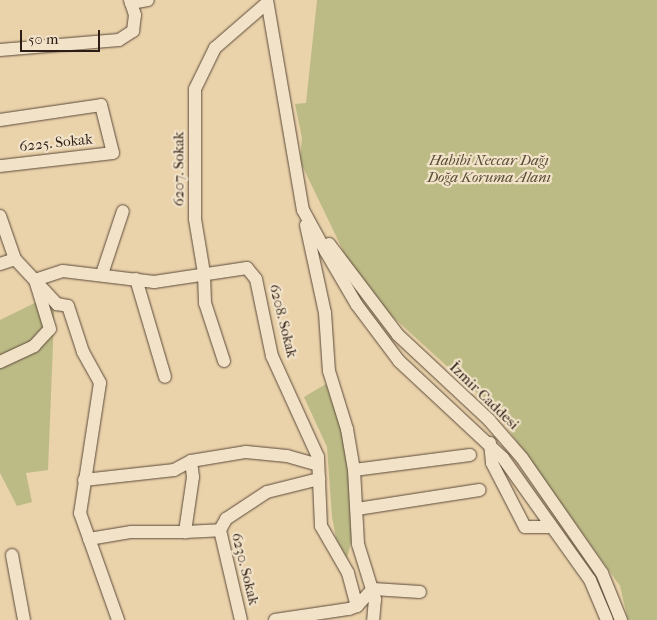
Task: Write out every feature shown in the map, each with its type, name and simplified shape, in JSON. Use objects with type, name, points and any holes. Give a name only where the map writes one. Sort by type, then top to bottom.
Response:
[{"type":"street","points":[[0,50],[119,40],[133,31],[135,15],[131,2],[148,0]]},
{"type":"street","name":"İzmir Caddesi","points":[[267,1],[303,210],[356,305],[399,361],[490,443],[590,580],[607,620]]},
{"type":"street","name":"6207. Sokak","points":[[224,361],[205,303],[204,273],[195,219],[195,89],[215,48],[267,1]]},
{"type":"street","name":"6225. Sokak","points":[[0,120],[101,105],[112,153],[0,166]]},
{"type":"street","points":[[303,210],[325,312],[329,371],[347,429],[354,470],[358,544],[373,589],[373,620]]},
{"type":"street","name":"İzmir Caddesi","points":[[303,210],[382,318],[417,355],[489,420],[522,458],[602,574],[621,620]]},
{"type":"street","points":[[102,274],[123,211]]},
{"type":"street","points":[[0,216],[15,259],[58,304],[68,306],[83,352],[100,384],[80,513],[118,620]]},
{"type":"street","points":[[0,264],[15,259]]},
{"type":"street","name":"6208. Sokak","points":[[34,280],[63,271],[102,274],[154,282],[247,268],[256,279],[272,356],[310,436],[318,465],[321,526],[348,574],[357,606]]},
{"type":"street","points":[[136,279],[165,377]]},
{"type":"street","points":[[0,362],[34,346],[50,329],[34,280]]},
{"type":"street","points":[[490,443],[492,463],[526,527],[551,527]]},
{"type":"street","points":[[84,480],[174,470],[191,461],[246,452],[287,456],[318,465]]},
{"type":"street","points":[[354,470],[470,455]]},
{"type":"street","points":[[185,532],[193,477],[191,461]]},
{"type":"street","points":[[220,530],[226,519],[268,492],[319,479]]},
{"type":"street","points":[[357,509],[480,490]]},
{"type":"street","name":"6230. Sokak","points":[[89,539],[131,532],[220,530],[240,620]]},
{"type":"street","points":[[12,555],[24,620]]},
{"type":"street","points":[[275,620],[316,618],[357,606],[373,589]]},
{"type":"street","points":[[373,589],[420,592]]},
{"type":"green space","name":"Habibi Neccar Dağı Doğa Koruma Alanı","points":[[317,0],[657,0],[657,620],[628,620],[620,586],[494,409],[361,288],[300,161],[302,138],[295,104],[306,103]]},
{"type":"green space","points":[[55,293],[48,470],[26,473],[32,502],[17,506],[0,473],[0,320]]},
{"type":"green space","points":[[326,384],[344,437],[352,469],[352,539],[347,558],[336,538],[332,517],[327,447],[304,397]]}]
